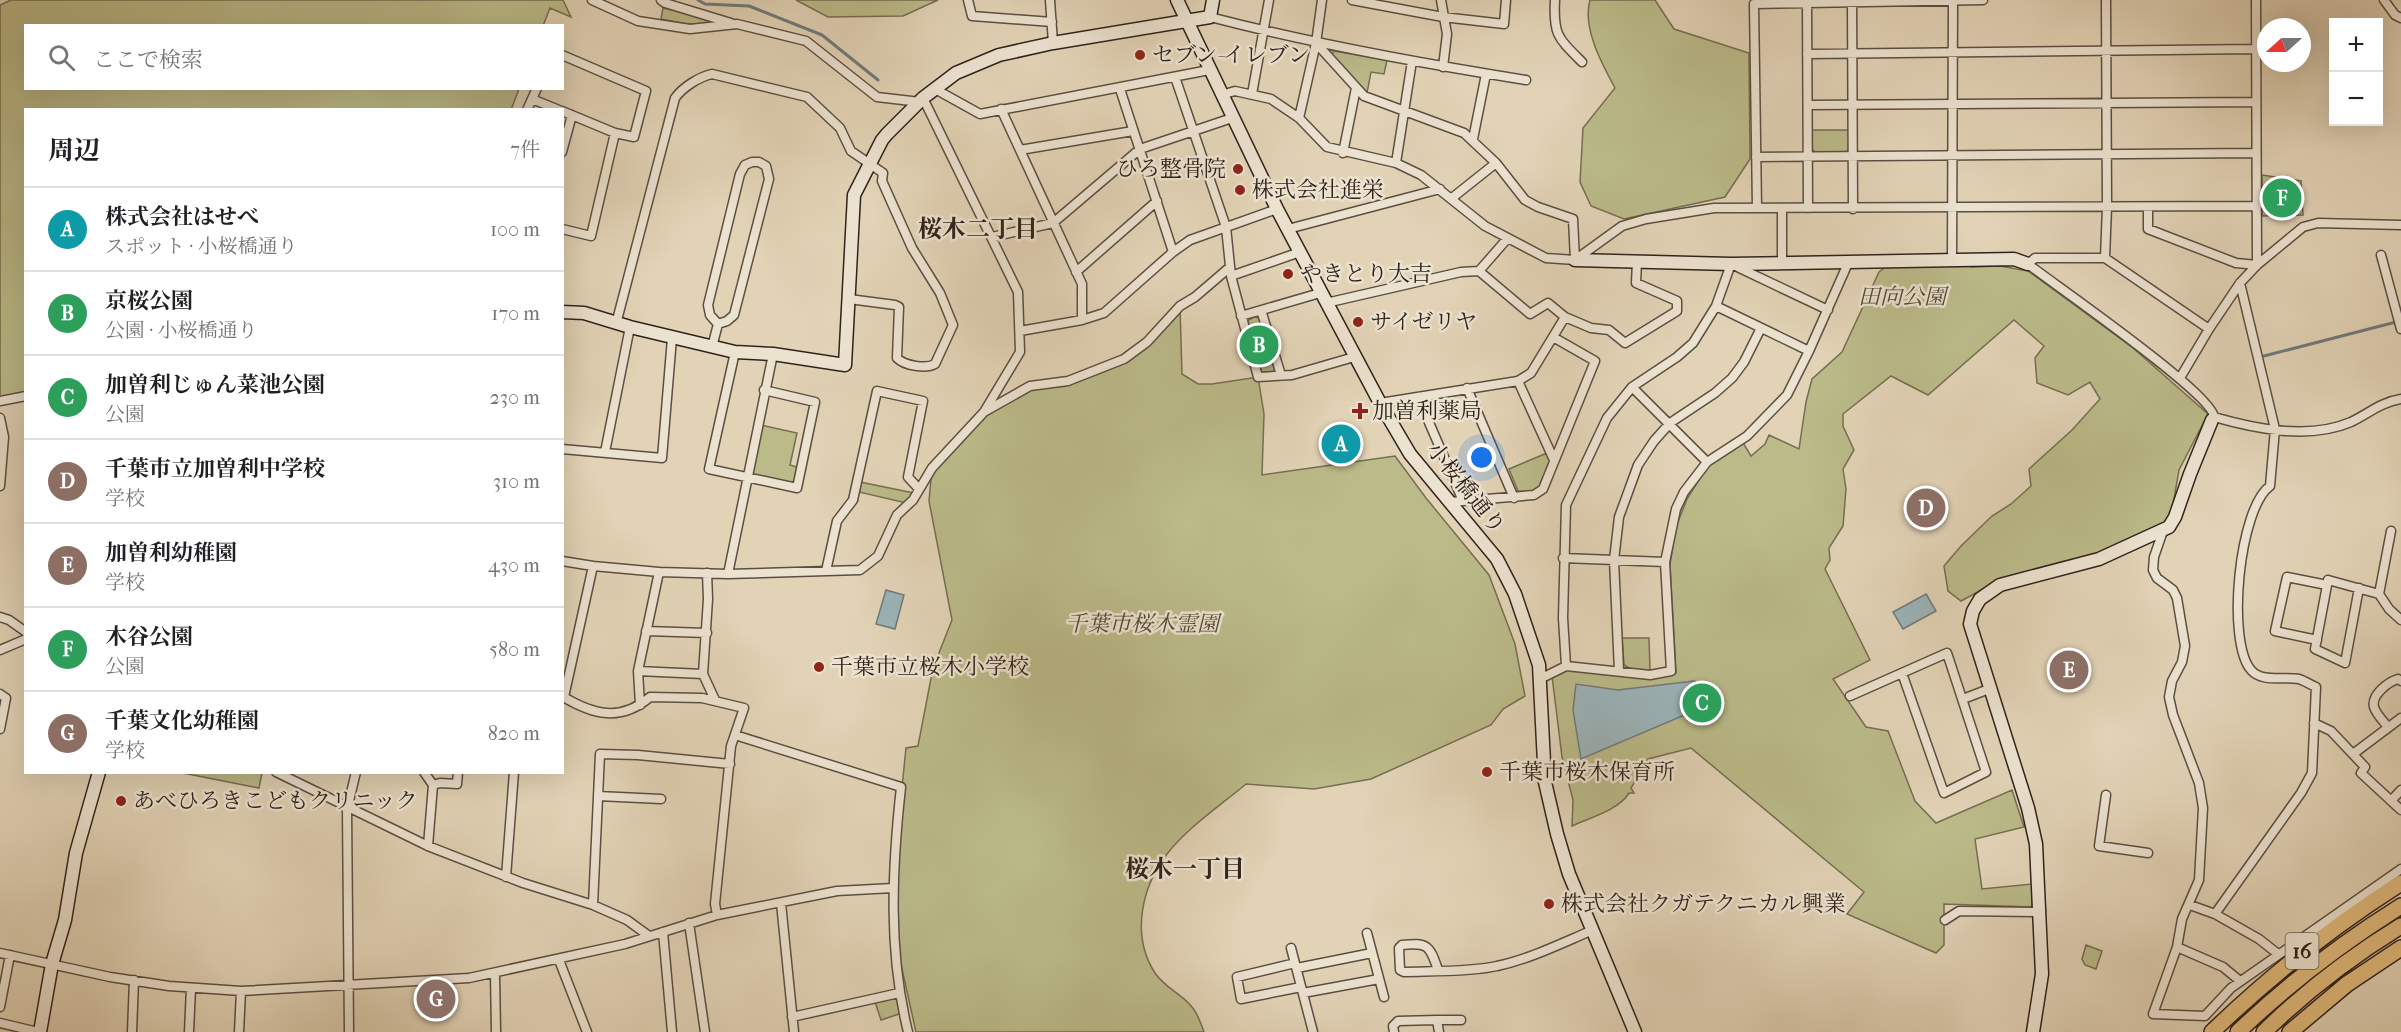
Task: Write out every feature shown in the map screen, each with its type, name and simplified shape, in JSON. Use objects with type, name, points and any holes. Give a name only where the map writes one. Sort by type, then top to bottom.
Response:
[{"type":"highway","name":"16","points":[[2212,1032],[2259,987],[2303,950],[2401,883]]},
{"type":"highway","points":[[2238,1032],[2300,977],[2401,906]]},
{"type":"highway","points":[[2264,1032],[2331,974],[2401,926]]},
{"type":"highway","name":"16","points":[[2290,1032],[2347,984],[2401,948]]},
{"type":"street","points":[[592,0],[638,21],[690,29],[737,24]]},
{"type":"street","points":[[661,0],[737,24],[806,41],[877,97],[922,100]]},
{"type":"street","points":[[968,0],[972,16],[1052,22]]},
{"type":"street","points":[[1050,0],[1053,43]]},
{"type":"street","name":"小桜橋通り","points":[[1177,0],[1277,209],[1380,404],[1410,454],[1456,501],[1497,560],[1515,594],[1530,632],[1539,665],[1545,782],[1557,834],[1569,874],[1633,1032]]},
{"type":"street","points":[[1210,17],[1213,0]]},
{"type":"street","points":[[1252,94],[1269,0]]},
{"type":"street","points":[[1299,118],[1316,43],[1322,0]]},
{"type":"street","points":[[1352,0],[1443,17],[1504,24],[1506,0]]},
{"type":"street","points":[[1442,0],[1447,34],[1443,68]]},
{"type":"street","points":[[1555,0],[1554,20],[1559,38],[1582,62]]},
{"type":"street","points":[[1953,0],[1953,259]]},
{"type":"street","points":[[1757,208],[1754,4],[1983,0]]},
{"type":"street","points":[[2105,258],[2107,207],[2106,0]]},
{"type":"street","points":[[2256,0],[2257,265]]},
{"type":"street","points":[[2384,0],[2395,15],[2401,18]]},
{"type":"street","points":[[1852,1],[1854,209]]},
{"type":"street","points":[[1807,3],[1808,208]]},
{"type":"street","points":[[564,312],[584,313],[616,324],[735,352],[773,354],[845,365],[854,195],[868,165],[882,140],[935,89],[956,72],[999,55],[1053,43],[1210,17],[1316,43],[1443,68],[1526,80]]},
{"type":"street","points":[[1316,43],[1364,96],[1464,133],[1496,163],[1525,200],[1573,219],[1575,260]]},
{"type":"street","points":[[1808,54],[2256,49]]},
{"type":"street","points":[[564,57],[646,91],[634,137],[615,133],[564,111]]},
{"type":"street","points":[[1396,163],[1412,61]]},
{"type":"street","points":[[935,89],[980,114],[1120,89],[1209,70]]},
{"type":"street","points":[[616,324],[675,98],[705,75],[712,74],[807,97],[840,128],[850,151],[883,173],[882,181],[912,248],[940,292],[953,325],[935,364],[927,367],[902,363],[897,358],[899,308],[895,305],[849,299]]},
{"type":"street","points":[[1473,140],[1486,74]]},
{"type":"street","points":[[1175,77],[1226,227],[1230,272],[1258,377],[1292,375],[1354,357]]},
{"type":"street","points":[[1343,153],[1356,88]]},
{"type":"street","points":[[1120,89],[1173,252]]},
{"type":"street","points":[[528,108],[536,90]]},
{"type":"street","points":[[1221,95],[1236,90],[1271,99],[1299,118],[1327,147],[1343,153],[1396,163],[1421,175],[1485,226],[1546,258],[1731,264],[2014,259],[2028,264],[2180,378],[2205,401],[2214,413],[2175,517],[2163,531],[2154,557],[2153,570],[2157,578],[2173,591],[2177,598],[2185,654],[2172,681],[2169,697],[2173,715],[2199,783],[2203,808],[2199,880],[2182,919],[2177,946],[2153,1014],[2205,1016],[2240,981],[2401,869]]},
{"type":"street","points":[[532,99],[556,108]]},
{"type":"street","points":[[564,561],[593,567],[728,574],[860,570],[878,556],[897,515],[913,500],[932,468],[984,412],[1020,352],[1018,292],[922,100]]},
{"type":"street","points":[[1808,105],[2255,102]]},
{"type":"street","points":[[1001,110],[1082,284],[1082,320]]},
{"type":"street","points":[[564,145],[572,115]]},
{"type":"street","points":[[992,237],[1053,223],[1140,149],[1232,118]]},
{"type":"street","points":[[1020,150],[1133,130]]},
{"type":"street","points":[[564,229],[591,236],[615,133]]},
{"type":"street","points":[[1756,157],[2256,153]]},
{"type":"street","points":[[759,162],[766,166],[769,179],[734,315],[718,324],[710,315],[708,305],[740,174],[745,165],[759,162]]},
{"type":"street","points":[[1452,198],[1496,163]]},
{"type":"street","points":[[1288,229],[1440,189]]},
{"type":"street","points":[[1076,272],[1158,201]]},
{"type":"street","points":[[1575,260],[1622,226],[1646,219],[1714,208],[2257,206]]},
{"type":"street","points":[[2148,207],[2148,229],[2236,263],[2257,265]]},
{"type":"street","points":[[1782,208],[1782,262]]},
{"type":"street","points":[[1020,331],[1082,320],[1104,313],[1173,252],[1190,240],[1277,209]]},
{"type":"street","points":[[2180,378],[2240,283],[2257,265],[2303,227],[2318,223],[2401,225]]},
{"type":"street","points":[[1479,271],[1507,239]]},
{"type":"street","points":[[984,412],[1030,386],[1068,381],[1124,359],[1147,342],[1180,306],[1230,272],[1300,252]]},
{"type":"street","points":[[2381,255],[2401,329]]},
{"type":"street","points":[[2028,264],[2035,258],[2105,258],[2209,329]]},
{"type":"street","points":[[1540,679],[1566,666],[1650,675],[1671,670],[1665,562],[1676,509],[1684,492],[1707,462],[1747,436],[1786,395],[1809,351],[1849,261]]},
{"type":"street","points":[[1241,316],[1323,298],[1461,272],[1479,271],[1530,314],[1548,303],[1566,316],[1591,328],[1609,330],[1625,343],[1677,311],[1677,301],[1636,283],[1636,262]]},
{"type":"street","points":[[1731,264],[1828,310]]},
{"type":"street","points":[[1566,666],[1563,558],[1566,505],[1607,418],[1632,387],[1677,357],[1693,343],[1716,306],[1731,264]]},
{"type":"street","points":[[2215,915],[2301,793],[2312,773],[2316,687],[2300,680],[2260,676],[2252,671],[2244,660],[2239,640],[2239,585],[2247,524],[2264,490],[2270,486],[2275,429],[2240,283]]},
{"type":"street","points":[[1716,306],[1809,351]]},
{"type":"street","points":[[1261,310],[1281,375]]},
{"type":"street","points":[[1380,404],[1518,381],[1531,373],[1566,316]]},
{"type":"street","points":[[712,347],[718,324]]},
{"type":"street","points":[[605,452],[630,327]]},
{"type":"street","points":[[1619,670],[1614,560],[1619,517],[1638,465],[1654,441],[1670,423],[1715,393],[1732,378],[1744,362],[1761,328]]},
{"type":"street","points":[[1418,397],[1456,501],[1534,495],[1543,489],[1595,361],[1553,337]]},
{"type":"street","points":[[564,449],[662,458],[672,338]]},
{"type":"street","points":[[735,352],[710,469],[797,488],[815,402],[764,390]]},
{"type":"street","points":[[728,574],[746,477],[773,354]]},
{"type":"street","points":[[1518,381],[1554,460]]},
{"type":"street","points":[[1632,387],[1707,462]]},
{"type":"street","points":[[1467,388],[1514,498]]},
{"type":"street","points":[[826,571],[837,521],[853,500],[877,391],[923,401],[908,477],[919,489]]},
{"type":"street","points":[[0,402],[24,396]]},
{"type":"street","points":[[2213,419],[2275,429],[2322,432],[2352,422],[2386,402],[2401,399]]},
{"type":"street","points":[[0,418],[4,437],[0,486]]},
{"type":"street","points":[[2033,1032],[2042,974],[2037,854],[2032,826],[1970,624],[1972,611],[1980,599],[2000,585],[2100,560],[2163,531]]},
{"type":"street","points":[[2379,594],[2391,531]]},
{"type":"street","points":[[1563,558],[1665,562]]},
{"type":"street","points":[[564,693],[593,567]]},
{"type":"street","points":[[640,705],[638,671],[659,572]]},
{"type":"street","points":[[707,573],[707,633],[703,674],[715,700]]},
{"type":"street","points":[[2317,640],[2276,630],[2287,577],[2327,585]]},
{"type":"street","points":[[2359,588],[2345,663],[2315,649],[2328,580],[2359,588],[2379,594],[2389,609],[2401,620]]},
{"type":"street","points":[[0,617],[9,620],[24,631]]},
{"type":"street","points":[[645,631],[707,633]]},
{"type":"street","points":[[0,650],[24,640]]},
{"type":"street","points":[[1850,696],[1947,653],[1986,772],[1944,793],[1902,673]]},
{"type":"street","points":[[638,671],[703,674]]},
{"type":"street","points":[[2388,727],[2374,708],[2374,700],[2389,681],[2398,679],[2401,681]]},
{"type":"street","points":[[1963,699],[1989,689]]},
{"type":"street","points":[[0,694],[6,698],[0,729]]},
{"type":"street","points":[[564,698],[591,712],[615,713],[640,705],[650,697],[715,700],[744,708],[731,746],[715,904],[717,915]]},
{"type":"street","points":[[2353,754],[2401,718]]},
{"type":"street","points":[[2314,723],[2331,731],[2366,767],[2361,773],[2401,810]]},
{"type":"street","points":[[735,735],[901,787],[892,925],[899,993],[908,1032]]},
{"type":"street","points":[[593,905],[600,754],[638,754],[730,764]]},
{"type":"street","points":[[0,1023],[39,1032],[52,964],[65,920],[76,853],[98,774]]},
{"type":"street","points":[[281,774],[347,809],[428,846],[506,877],[593,905],[627,920],[649,936]]},
{"type":"street","points":[[349,1032],[347,809],[356,774]]},
{"type":"street","points":[[425,774],[433,785],[428,846]]},
{"type":"street","points":[[433,785],[457,784],[458,774]]},
{"type":"street","points":[[506,877],[514,774]]},
{"type":"street","points":[[2391,801],[2401,790]]},
{"type":"street","points":[[2106,795],[2099,846],[2148,853]]},
{"type":"street","points":[[598,796],[661,799]]},
{"type":"street","points":[[0,953],[134,980],[191,988],[241,991],[469,978],[559,960],[717,915],[837,891],[893,888]]},
{"type":"street","points":[[781,903],[794,1032]]},
{"type":"street","points":[[2190,904],[2259,939],[2278,954]]},
{"type":"street","points":[[1945,920],[1959,911],[2041,912]]},
{"type":"street","points":[[689,923],[705,1032]]},
{"type":"street","points":[[1438,970],[1426,945],[1420,943],[1402,945],[1399,948],[1400,970],[1404,972],[1496,967],[1536,954],[1593,930]]},
{"type":"street","points":[[663,932],[672,1032]]},
{"type":"street","points":[[1367,933],[1384,997]]},
{"type":"street","points":[[2177,946],[2223,967],[2240,981]]},
{"type":"street","points":[[1291,948],[1312,1032]]},
{"type":"street","points":[[1372,953],[1237,976],[1241,999],[1379,979]]},
{"type":"street","points":[[0,1007],[10,955]]},
{"type":"street","points":[[559,960],[587,1032]]},
{"type":"street","points":[[495,974],[496,1032]]},
{"type":"street","points":[[132,1032],[134,980]]},
{"type":"street","points":[[189,1032],[191,988]]},
{"type":"street","points":[[239,1032],[241,991]]},
{"type":"street","points":[[792,1017],[899,993]]},
{"type":"street","points":[[1437,1020],[1439,1032]]},
{"type":"street","points":[[1394,1032],[1393,1026],[1398,1021],[1461,1020]]},
{"type":"green space","points":[[11,0],[563,0],[571,17],[550,8],[544,24],[24,24],[24,90],[519,90],[512,108],[24,108],[24,393],[0,398],[0,5]]},
{"type":"green space","points":[[796,0],[938,0],[903,16],[828,17]]},
{"type":"green space","points":[[1590,0],[1655,0],[1674,29],[1749,53],[1750,159],[1725,197],[1624,219],[1591,206],[1580,182],[1583,128],[1615,88],[1599,57],[1591,34],[1588,11]]},
{"type":"green space","points":[[663,8],[711,19],[711,24],[687,24],[661,19]]},
{"type":"green space","points":[[1334,51],[1387,60],[1384,74],[1371,72],[1367,93],[1331,55]]},
{"type":"green space","points":[[1812,130],[1849,130],[1849,149],[1845,153],[1816,153],[1811,148]]},
{"type":"green space","points":[[2262,175],[2301,181],[2303,215],[2262,216]]},
{"type":"green space","name":"田向公園","points":[[1972,265],[1971,267],[2000,266],[2028,271],[2133,348],[2208,414],[2179,470],[2171,516],[2155,532],[2100,553],[1996,582],[1961,601],[1948,591],[1944,566],[1992,516],[2011,504],[2031,486],[2029,469],[2072,430],[2100,399],[2090,382],[2068,395],[2037,383],[2035,358],[2044,346],[2014,320],[1928,395],[1891,376],[1843,414],[1843,426],[1854,450],[1843,469],[1846,489],[1843,526],[1829,548],[1830,560],[1825,569],[1870,660],[1833,679],[1866,727],[1888,731],[1915,801],[1936,823],[2012,790],[2024,827],[1975,839],[1982,889],[2032,884],[2032,907],[1944,904],[1944,945],[1936,953],[1847,914],[1864,892],[1691,748],[1648,759],[1631,788],[1634,793],[1629,793],[1611,809],[1572,826],[1573,800],[1562,757],[1552,676],[1565,669],[1590,673],[1650,675],[1676,673],[1670,565],[1676,527],[1687,499],[1709,464],[1742,441],[1751,456],[1765,444],[1769,435],[1799,449],[1812,379],[1842,352],[1879,272],[1887,266]]},
{"type":"green space","name":"千葉市桜木霊園","points":[[1180,306],[1182,374],[1198,384],[1258,377],[1264,414],[1262,475],[1395,456],[1489,575],[1515,644],[1525,696],[1503,709],[1491,725],[1371,779],[1314,789],[1246,784],[1175,844],[1158,867],[1145,897],[1141,928],[1143,944],[1155,973],[1192,1007],[1204,1032],[916,1032],[896,942],[897,836],[906,748],[918,746],[933,668],[952,620],[929,501],[932,468],[984,412],[1030,386],[1068,381],[1124,359]]},
{"type":"green space","points":[[1254,317],[1259,318],[1275,367],[1274,371],[1263,373],[1259,371],[1245,322]]},
{"type":"green space","points":[[761,425],[797,433],[790,465],[797,467],[794,483],[751,474]]},
{"type":"green space","points":[[1547,453],[1551,462],[1540,487],[1532,492],[1518,491],[1509,469]]},
{"type":"green space","points":[[860,482],[914,493],[906,503],[859,492]]},
{"type":"green space","points":[[1622,638],[1649,638],[1650,671],[1631,669],[1624,665]]},
{"type":"green space","points":[[188,774],[262,774],[259,788]]},
{"type":"green space","points":[[2086,945],[2102,951],[2096,969],[2085,965],[2082,959]]},
{"type":"green space","points":[[893,997],[897,1000],[902,1013],[881,1020],[875,1002]]},
{"type":"water","points":[[886,590],[904,595],[895,629],[876,624]]},
{"type":"water","points":[[1926,594],[1936,611],[1903,629],[1893,612]]},
{"type":"water","points":[[1694,681],[1721,693],[1720,700],[1581,759],[1573,710],[1576,684],[1618,690]]},
{"type":"waterway","points":[[698,0],[705,4],[749,6],[822,35],[878,80]]},
{"type":"waterway","points":[[2264,356],[2396,322]]},
{"type":"place","name":"セブン-イレブン","points":[[1140,55]]},
{"type":"place","name":"ひろ整骨院","points":[[1238,169]]},
{"type":"place","name":"株式会社進栄","points":[[1240,190]]},
{"type":"place","name":"木谷公園","points":[[2282,198]]},
{"type":"place","name":"やきとり大吉","points":[[1288,274]]},
{"type":"place","name":"サイゼリヤ","points":[[1358,322]]},
{"type":"place","name":"京桜公園","points":[[1259,345]]},
{"type":"place","name":"加曽利薬局","points":[[1360,411]]},
{"type":"place","name":"株式会社はせべ","points":[[1341,444]]},
{"type":"place","name":"千葉市立加曽利中学校","points":[[1926,508]]},
{"type":"place","name":"千葉市立桜木小学校","points":[[819,667]]},
{"type":"place","name":"加曽利幼稚園","points":[[2069,670]]},
{"type":"place","name":"加曽利じゅん菜池公園","points":[[1702,703]]},
{"type":"place","name":"千葉市桜木保育所","points":[[1487,772]]},
{"type":"place","name":"あべひろきこどもクリニック","points":[[121,801]]},
{"type":"place","name":"株式会社クガテクニカル興業","points":[[1549,904]]},
{"type":"place","name":"千葉文化幼稚園","points":[[436,999]]},
{"type":"district","name":"桜木二丁目","points":[[978,229]]},
{"type":"district","name":"桜木一丁目","points":[[1185,869]]}]
